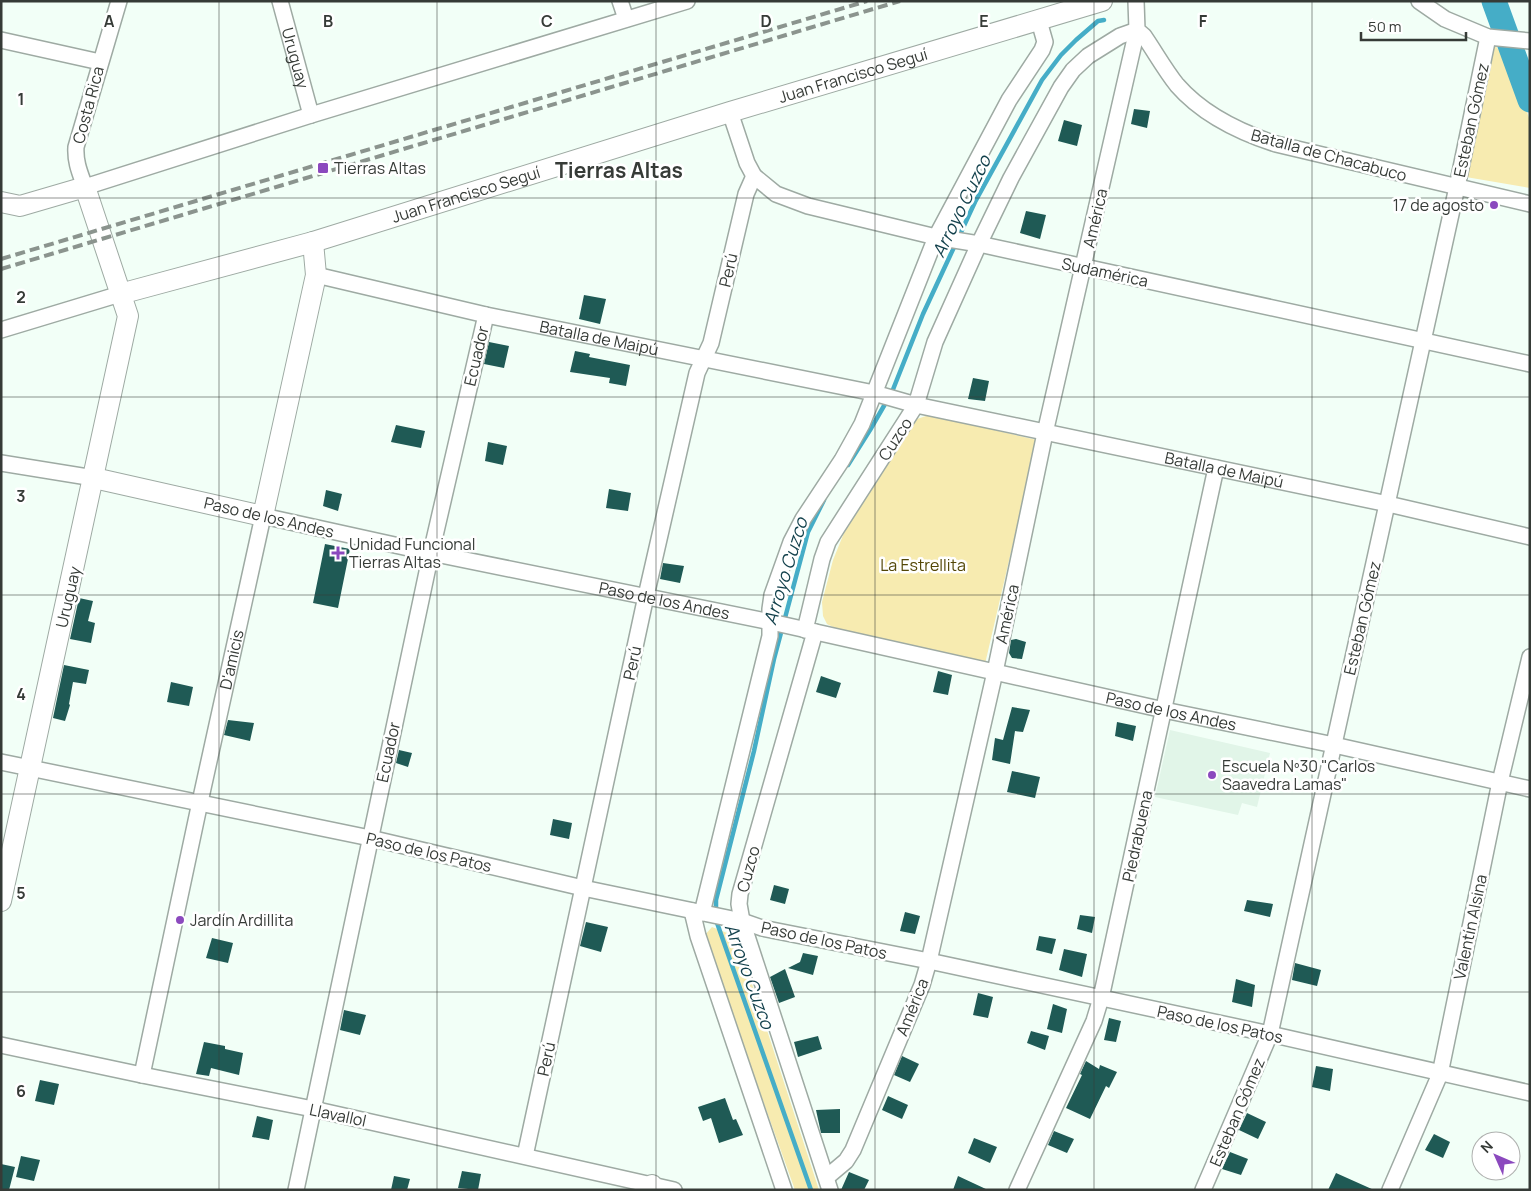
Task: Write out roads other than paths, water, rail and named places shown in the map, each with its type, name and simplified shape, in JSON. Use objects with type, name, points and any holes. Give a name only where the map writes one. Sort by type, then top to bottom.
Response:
[{"type":"street","name":"Costa Rica","points":[[119,1],[76,147],[75,157],[120,294]]},
{"type":"street","name":"Uruguay","points":[[280,1],[310,115]]},
{"type":"street","points":[[620,1],[626,19]]},
{"type":"street","points":[[7,206],[85,187],[310,115],[688,1]]},
{"type":"street","name":"Juan Francisco Seguí","points":[[1,330],[120,294],[313,242],[730,112],[1102,1]]},
{"type":"street","points":[[1136,1],[1137,30]]},
{"type":"street","points":[[1419,1],[1445,19],[1494,37],[1528,41]]},
{"type":"street","points":[[784,1190],[698,936],[701,913],[770,636],[779,625],[770,609],[772,595],[791,542],[803,519],[846,452],[878,394],[940,237],[1010,100],[1042,50],[1045,42],[1039,21]]},
{"type":"street","name":"Batalla de Chacabuco","points":[[1137,30],[1144,36],[1176,84],[1194,101],[1231,127],[1276,144],[1530,204]]},
{"type":"street","name":"Cuzco","points":[[829,1183],[742,921],[739,904],[740,894],[810,631],[822,559],[828,542],[916,405],[936,342],[974,243],[1044,117],[1073,70],[1088,56],[1120,36],[1137,30]]},
{"type":"street","name":"América","points":[[829,1183],[853,1150],[922,985],[929,961],[996,672],[1045,432],[1137,30]]},
{"type":"street","name":"Esteban Gómez","points":[[1203,1190],[1270,1034],[1423,341],[1494,37]]},
{"type":"street","points":[[1,40],[100,62]]},
{"type":"street","name":"Sudamérica","points":[[730,112],[747,163],[754,176],[776,194],[808,206],[940,237],[1530,364]]},
{"type":"street","name":"Perú","points":[[525,1156],[646,596],[698,373],[711,343],[746,194],[754,176]]},
{"type":"street","name":"D'amicis","points":[[142,1075],[316,275],[313,242]]},
{"type":"street","name":"Batalla de Maipú","points":[[316,275],[486,315],[878,394],[916,405],[1388,504],[1530,537]]},
{"type":"street","name":"Uruguay","points":[[1,901],[128,316],[120,294]]},
{"type":"street","name":"Ecuador","points":[[296,1190],[431,553],[486,315]]},
{"type":"street","name":"Paso de los Andes","points":[[1,463],[94,478],[431,553],[810,631],[1164,710],[1530,788]]},
{"type":"street","name":"Piedrabuena","points":[[1018,1190],[1094,1021],[1101,998],[1216,468]]},
{"type":"street","name":"Valentín Alsina","points":[[1390,1190],[1440,1074],[1500,782],[1530,657]]},
{"type":"street","name":"Paso de los Patos","points":[[1,762],[370,838],[583,888],[742,921],[762,928],[929,961],[1270,1034],[1530,1093]]},
{"type":"street","name":"Llavallol","points":[[1,1045],[313,1109],[525,1156],[651,1187],[674,1190]]},
{"type":"waterway","points":[[1494,1],[1530,100]]},
{"type":"waterway","name":"Arroyo Cuzco","points":[[848,465],[892,392],[923,314],[975,202],[1042,80],[1061,55],[1076,40],[1098,21],[1104,20]]},
{"type":"waterway","name":"Arroyo Cuzco","points":[[811,1190],[716,920],[716,900],[754,751],[774,659],[808,532],[824,500]]},
{"type":"railway","points":[[1,259],[867,1]]},
{"type":"railway","points":[[1,269],[900,1]]},
{"type":"place","name":"Tierras Altas","points":[[323,168]]},
{"type":"place","name":"17 de agosto","points":[[1494,205]]},
{"type":"place","name":"Unidad Funcional Tierras Altas","points":[[338,553]]},
{"type":"place","name":"Escuela Nº30 \"Carlos Saavedra Lamas\"","points":[[1212,775]]},
{"type":"place","name":"Jardín Ardillita","points":[[180,920]]},
{"type":"district","name":"Tierras Altas","points":[[619,170]]},
{"type":"park label","name":"La Estrellita","points":[[923,565]]}]
